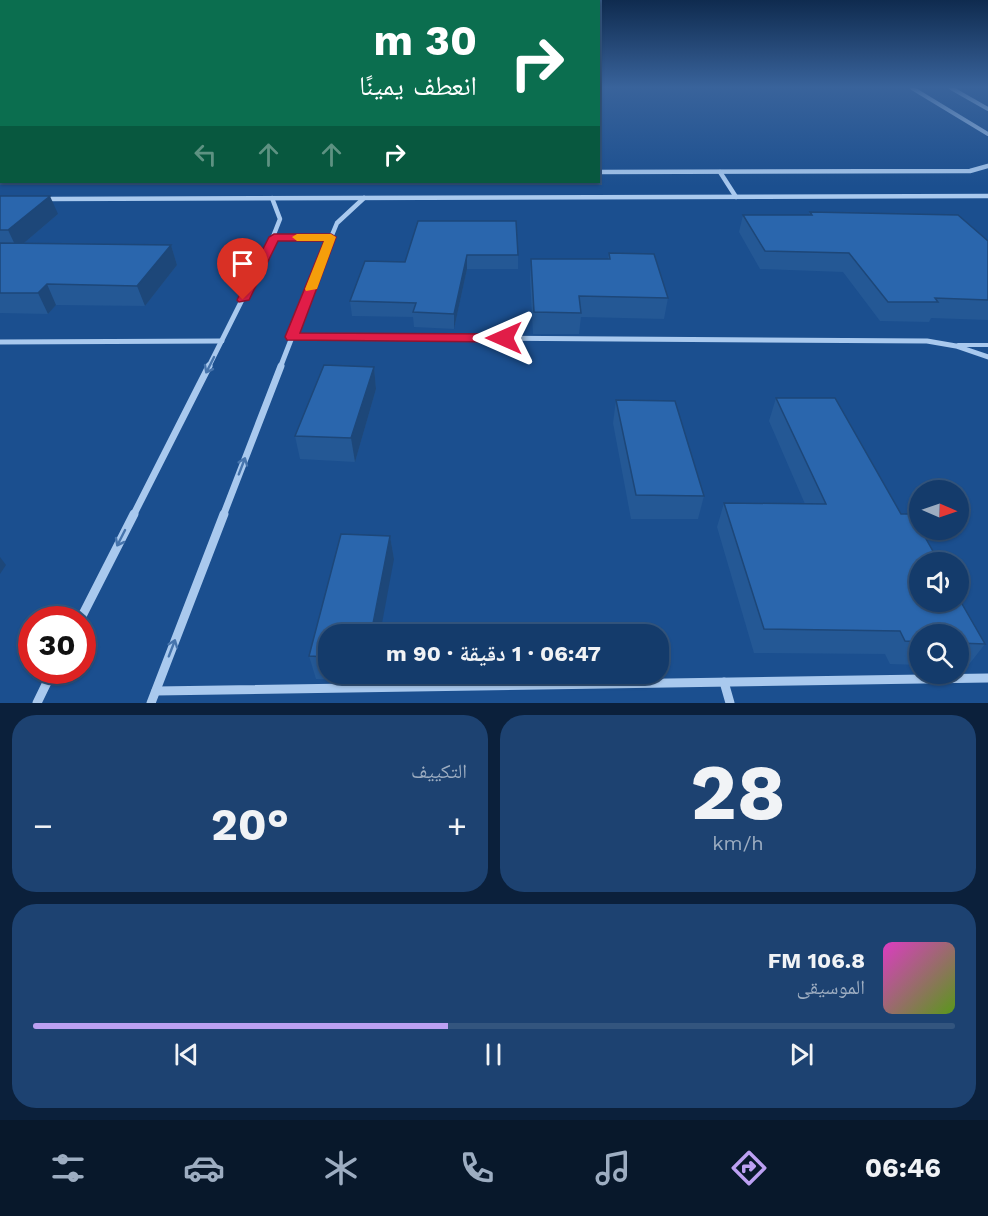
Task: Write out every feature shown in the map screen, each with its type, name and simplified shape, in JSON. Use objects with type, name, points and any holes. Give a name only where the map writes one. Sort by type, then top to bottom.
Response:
[{"type":"street","points":[[966,121],[988,134]]},
{"type":"street","points":[[600,172],[970,171],[988,166]]},
{"type":"street","points":[[720,171],[736,197]]},
{"type":"street","points":[[36,199],[988,196]]},
{"type":"street","points":[[87,606],[274,237],[280,219],[272,198]]},
{"type":"street","points":[[151,703],[331,237],[343,216],[364,198]]},
{"type":"street","points":[[274,237],[331,237]]},
{"type":"street","points":[[292,337],[927,341],[956,345],[988,357]]},
{"type":"street","points":[[0,342],[222,341]]},
{"type":"street","points":[[156,691],[988,678]]},
{"type":"street","points":[[724,682],[730,703]]},
{"type":"street","points":[[37,703],[46,684]]},
{"type":"lane","points":[[956,345],[988,345]]},
{"type":"building","points":[[0,196],[50,196],[8,230],[0,230]]},
{"type":"building","points":[[810,212],[958,215],[988,241],[988,300],[935,298],[938,302],[888,302],[849,253],[765,251],[743,215],[812,215]]},
{"type":"building","points":[[418,221],[516,221],[518,255],[467,255],[454,314],[413,312],[416,303],[350,301],[365,261],[405,262]]},
{"type":"building","points":[[0,243],[171,245],[137,286],[47,284],[38,293],[0,293]]},
{"type":"building","points":[[609,253],[654,254],[668,298],[579,296],[581,313],[534,312],[531,259],[610,259]]},
{"type":"building","points":[[324,365],[374,367],[351,438],[295,436]]},
{"type":"building","points":[[776,398],[835,398],[901,514],[909,514],[909,540],[927,540],[933,552],[909,552],[909,612],[967,612],[985,644],[969,643],[969,624],[909,624],[909,641],[905,641],[900,631],[764,629],[724,503],[826,504]]},
{"type":"building","points":[[616,400],[675,401],[704,496],[636,495]]},
{"type":"building","points":[[341,534],[390,536],[373,624],[318,624],[318,656],[309,656]]},
{"type":"slow traffic","points":[[297,237],[331,237],[311,289]]},
{"type":"route","points":[[243,300],[274,237],[331,237],[292,337],[504,338]]}]
